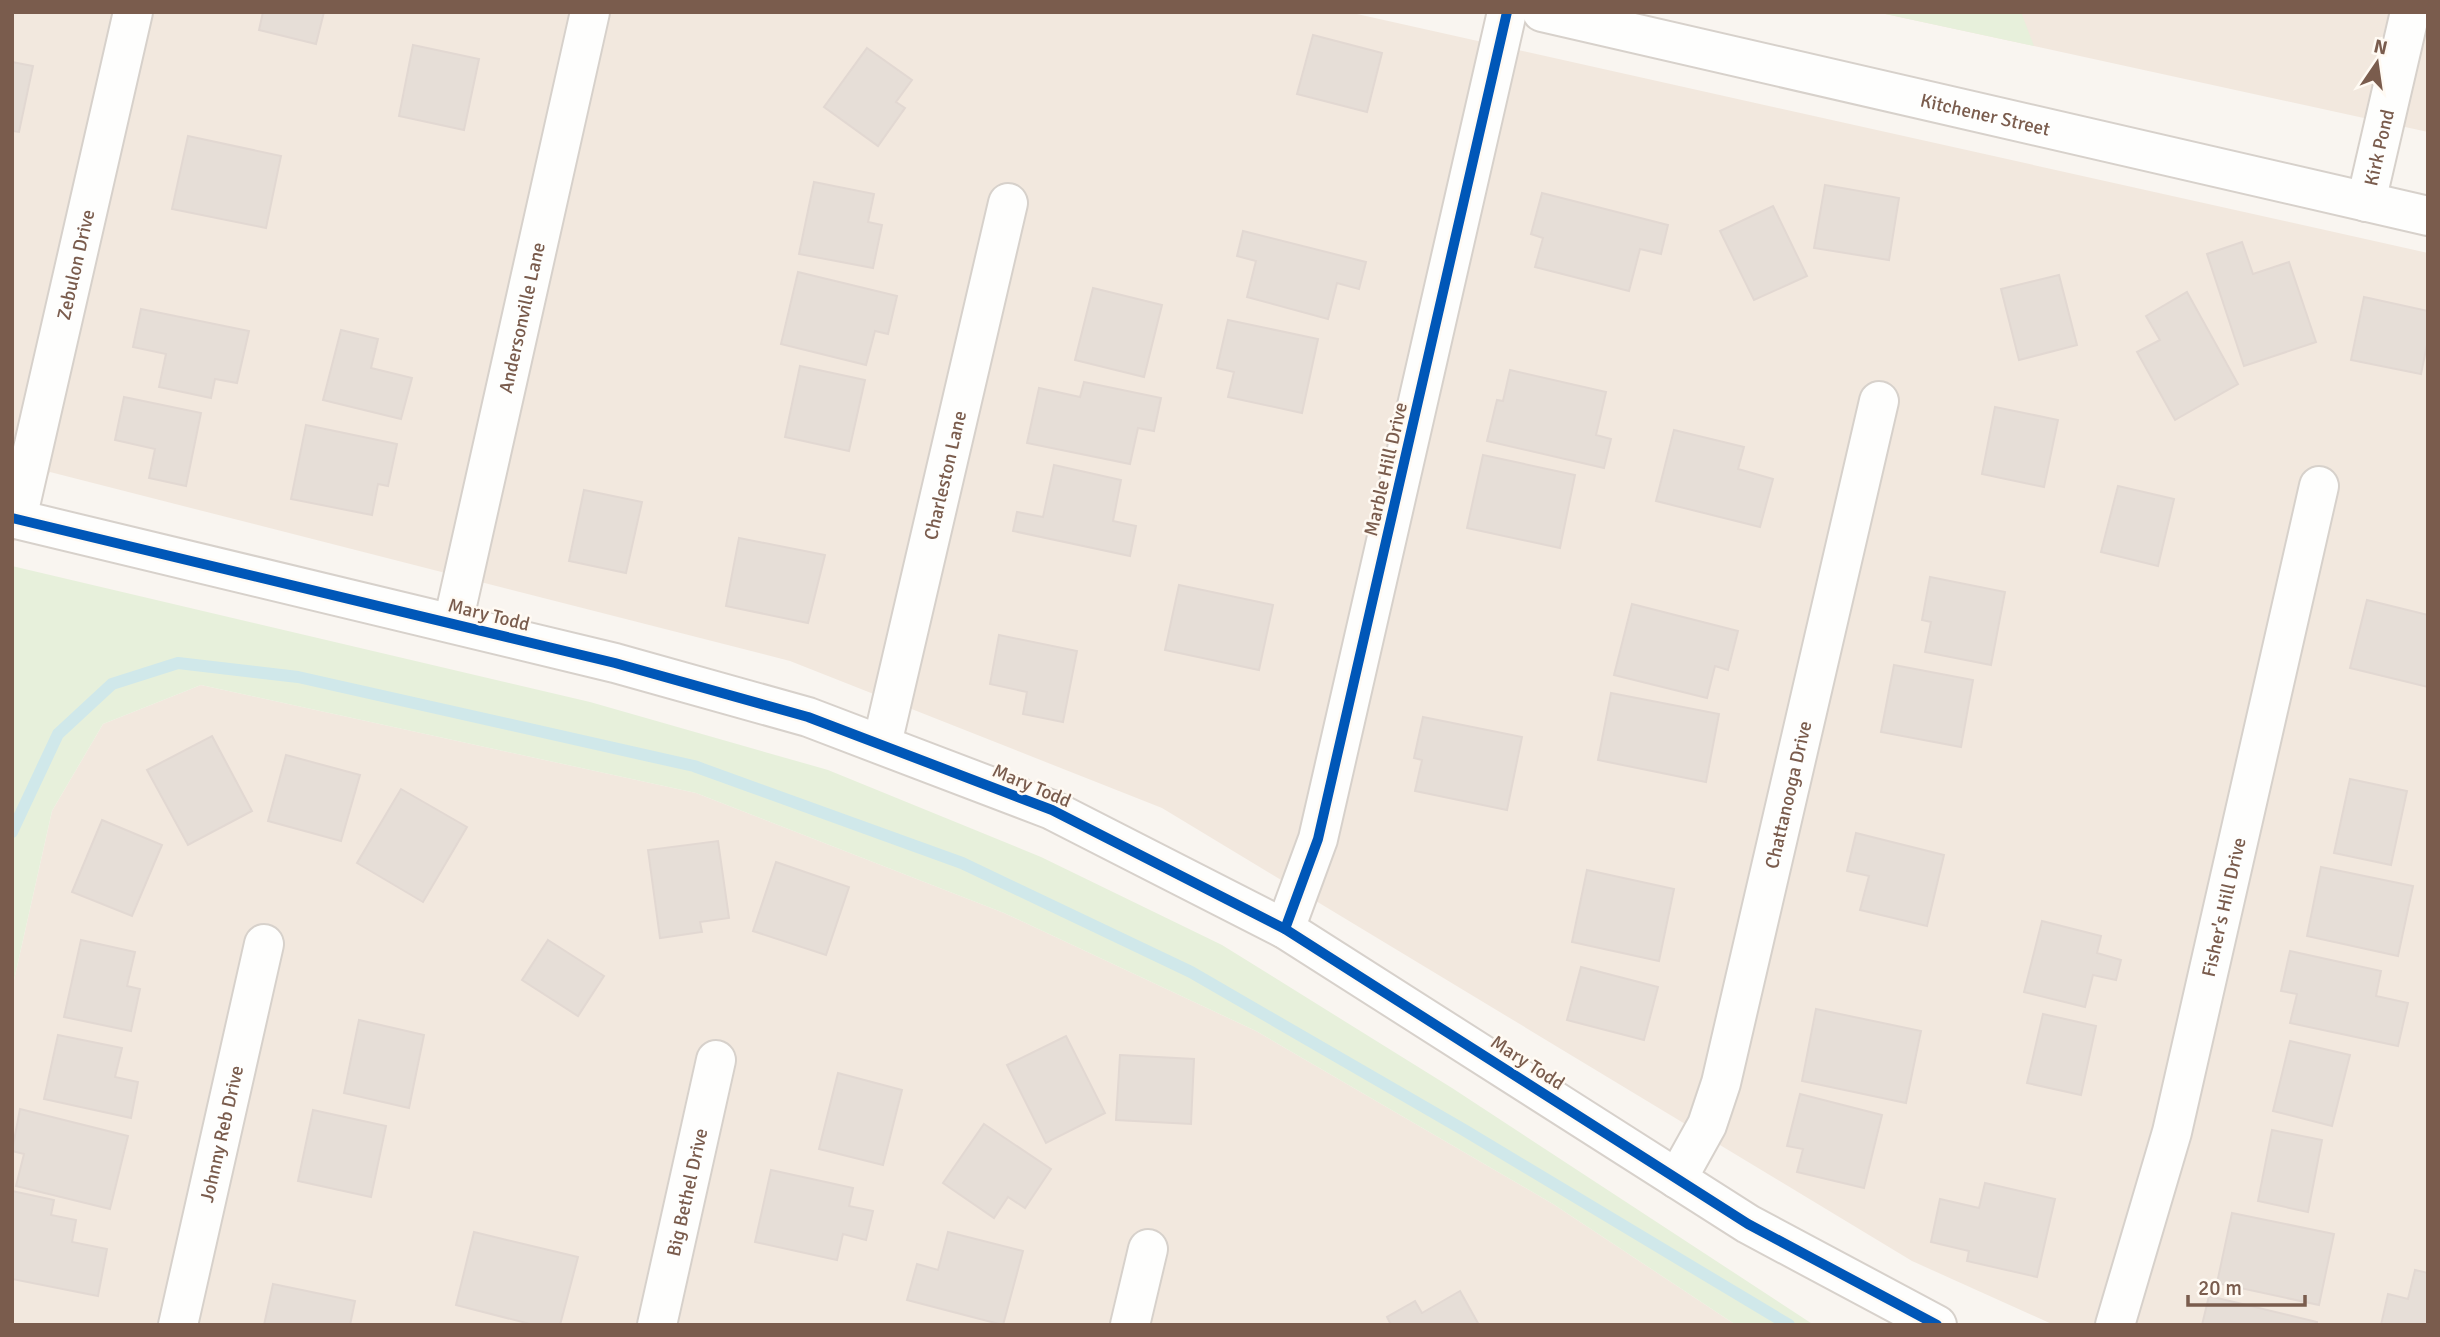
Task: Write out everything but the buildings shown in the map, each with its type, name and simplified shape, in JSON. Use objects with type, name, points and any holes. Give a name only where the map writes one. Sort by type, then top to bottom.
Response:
[{"type":"street","name":"Zebulon Drive","points":[[14,518],[133,12]]},
{"type":"street","name":"Andersonville Lane","points":[[453,623],[590,12]]},
{"type":"street","name":"Marble Hill Drive","points":[[1285,929],[1318,839],[1507,12]]},
{"type":"street","name":"Kitchener Street","points":[[1542,12],[2428,216]]},
{"type":"street","name":"Kirk Pond","points":[[2366,202],[2410,12]]},
{"type":"street","name":"Charleston Lane","points":[[883,744],[1008,204]]},
{"type":"street","name":"Chattanooga Drive","points":[[1677,1179],[1707,1125],[1721,1083],[1879,401]]},
{"type":"street","name":"Fisher's Hill Drive","points":[[2115,1325],[2172,1132],[2319,486]]},
{"type":"street","name":"Mary Todd","points":[[14,518],[615,663],[808,717],[1052,810],[1285,929],[1748,1224],[1937,1325]]},
{"type":"street","name":"Johnny Reb Drive","points":[[178,1325],[264,944]]},
{"type":"street","name":"Big Bethel Drive","points":[[657,1325],[716,1060]]},
{"type":"street","points":[[1130,1325],[1148,1249]]},
{"type":"shaded area","points":[[12,12],[1348,12],[2428,253],[2428,1325],[2054,1325],[1912,1261],[1162,808],[790,661],[50,472],[12,546]]},
{"type":"shaded area","points":[[1876,12],[2428,12],[2428,132],[2034,46]]},
{"type":"shaded area","points":[[201,685],[696,793],[1004,913],[1256,1031],[1553,1204],[1736,1325],[12,1325],[12,989],[52,811],[103,724]]},
{"type":"green space","points":[[1876,12],[2021,12],[2034,46]]},
{"type":"green space","points":[[12,566],[590,702],[828,770],[1041,857],[1222,945],[1452,1088],[1814,1325],[1736,1325],[1553,1204],[1256,1031],[1004,913],[696,793],[201,685],[103,724],[52,811],[12,989]]},
{"type":"waterway","points":[[12,832],[58,734],[112,684],[178,663],[298,677],[694,766],[962,863],[1191,972],[1464,1130],[1789,1325]]},
{"type":"cycle path","points":[[1285,929],[1318,839],[1507,12]]},
{"type":"cycle path","points":[[12,518],[615,663],[808,717],[1052,810],[1285,929],[1748,1224],[1937,1325]]}]
